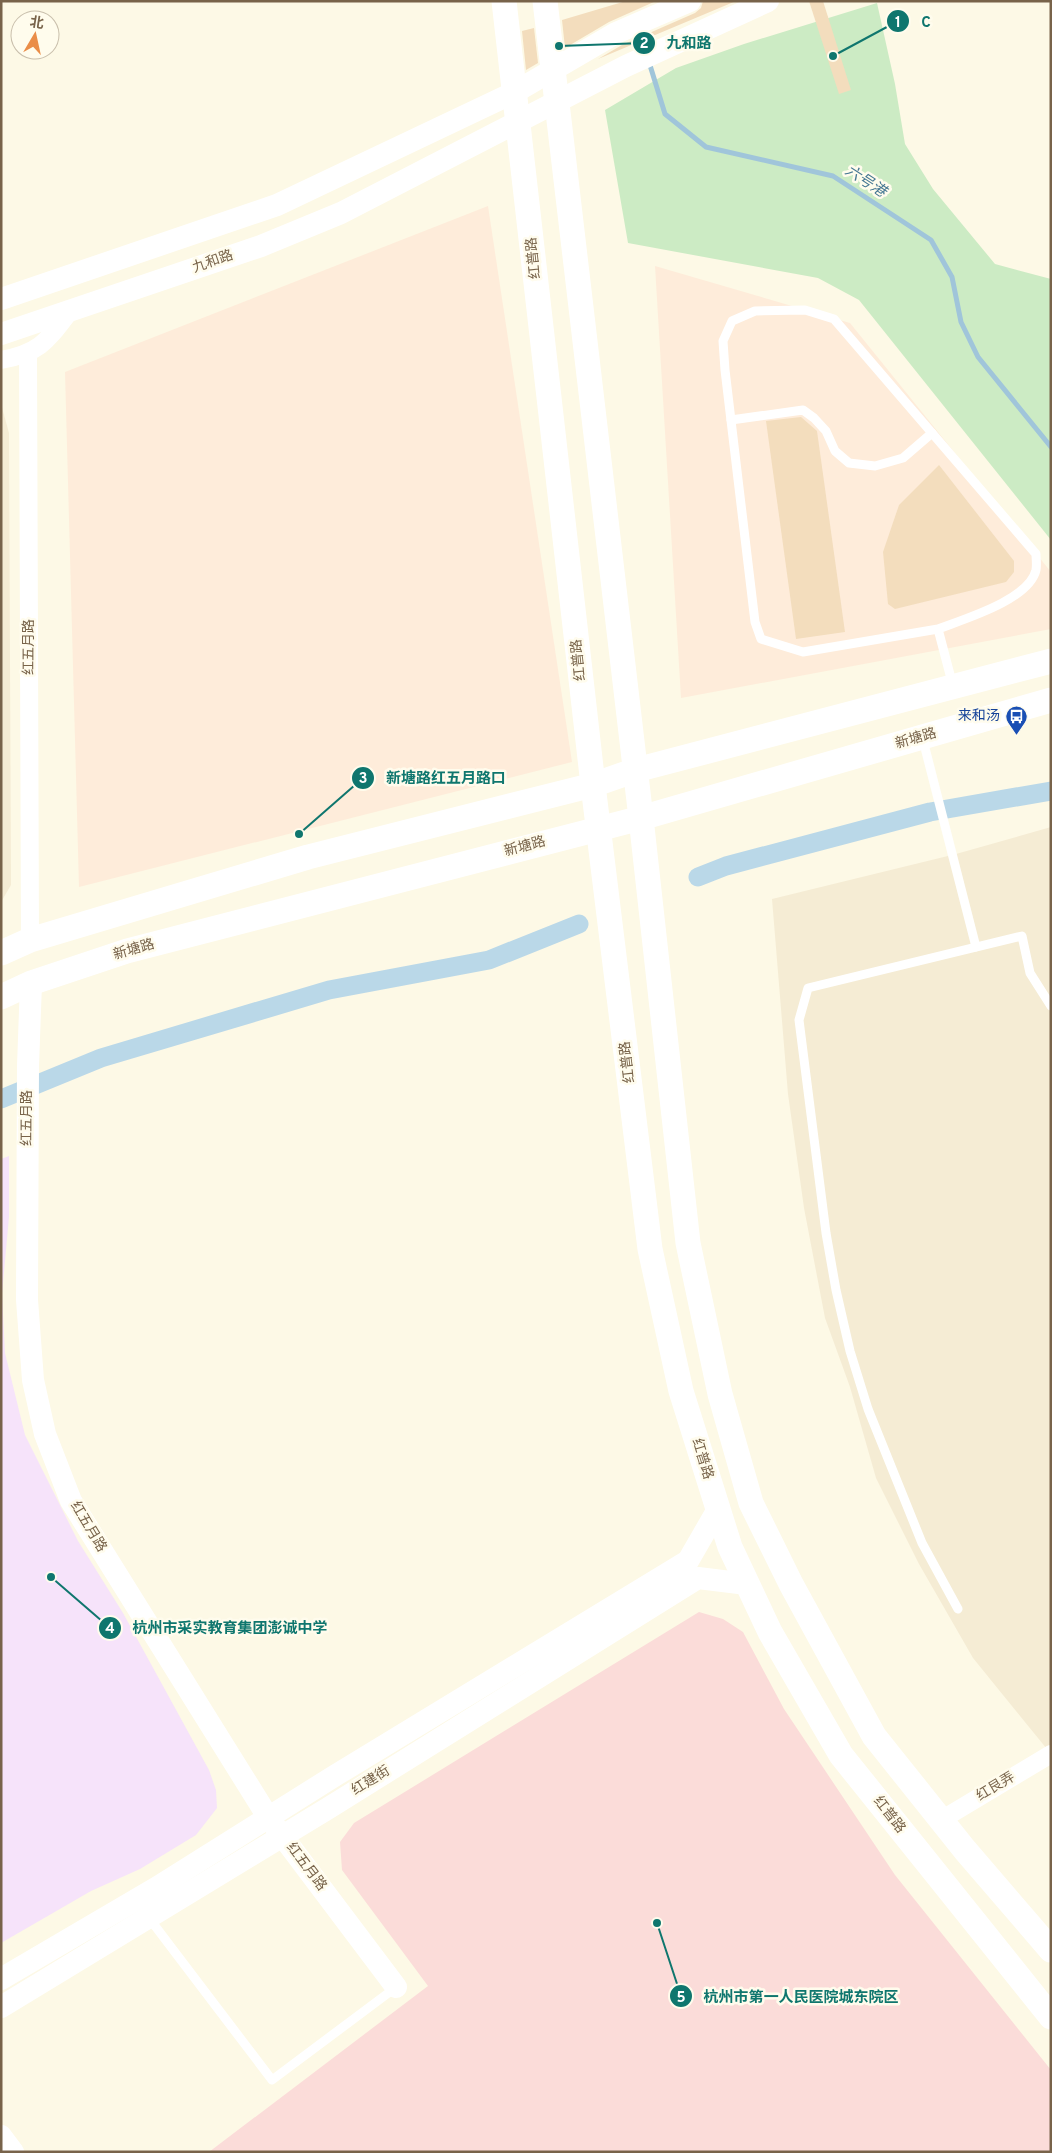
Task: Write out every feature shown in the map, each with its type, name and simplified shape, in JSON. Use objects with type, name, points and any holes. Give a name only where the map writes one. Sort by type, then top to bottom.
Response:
[{"type":"main road","name":"红普路","points":[[504,1],[593,785],[600,828],[650,1249],[681,1391],[730,1547],[770,1632],[842,1755],[943,1885],[1051,2016]]},
{"type":"main road","points":[[545,1],[636,770],[688,1242],[720,1394],[751,1503],[792,1584],[874,1736],[1051,1950]]},
{"type":"main road","points":[[1,953],[30,940],[308,856],[593,785],[636,770],[1051,661]]},
{"type":"main road","name":"新塘路","points":[[1,997],[31,983],[127,951],[641,818],[1051,700]]},
{"type":"street","points":[[1,299],[277,205],[515,92],[616,33],[690,1]]},
{"type":"street","name":"九和路","points":[[1,334],[261,246],[341,213],[519,123],[626,66],[768,1]]},
{"type":"street","points":[[1,360],[28,354],[50,337],[70,310]]},
{"type":"street","name":"红五月路","points":[[28,354],[30,940]]},
{"type":"street","name":"红五月路","points":[[31,983],[28,1066],[27,1300],[33,1380],[45,1434],[71,1501],[268,1817],[396,1987]]},
{"type":"street","name":"红建街","points":[[1,1979],[156,1888],[268,1817],[688,1561],[718,1509]]},
{"type":"street","name":"红建街","points":[[1,2008],[283,1836],[698,1578],[747,1584]]},
{"type":"street","name":"红艮弄","points":[[942,1820],[1051,1754]]},
{"type":"street","points":[[1,2136],[13,2152]]},
{"type":"lane","points":[[805,310],[834,319],[1036,554],[1036,571],[1022,591],[1000,605],[938,629],[803,652],[761,639],[755,622],[730,420],[723,341],[732,321],[755,311],[805,310]]},
{"type":"lane","points":[[730,420],[803,410],[814,418],[826,431],[834,451],[848,463],[875,466],[903,458],[932,433]]},
{"type":"lane","points":[[938,629],[953,686]]},
{"type":"lane","points":[[923,737],[976,947]]},
{"type":"lane","points":[[958,1609],[922,1543],[868,1409],[850,1351],[836,1290],[826,1232],[799,1020],[808,988],[1022,936],[1030,973],[1051,1006]]},
{"type":"lane","points":[[148,1918],[272,2080],[396,1987]]},
{"type":"shaded area","points":[[488,206],[572,762],[79,887],[65,372]]},
{"type":"shaded area","points":[[655,266],[850,323],[1051,572],[1051,629],[681,698]]},
{"type":"shaded area","points":[[1,404],[9,433],[11,885],[1,902]]},
{"type":"shaded area","points":[[1051,827],[1051,1754],[973,1658],[919,1564],[876,1478],[850,1387],[825,1318],[804,1208],[788,1094],[772,899],[956,854]]},
{"type":"shaded area","points":[[9,1156],[9,1217],[2,1294],[5,1353],[25,1435],[78,1541],[123,1613],[209,1770],[216,1790],[217,1808],[196,1835],[140,1869],[91,1891],[1,1943],[1,1159]]},
{"type":"shaded area","points":[[699,1612],[723,1619],[743,1632],[784,1709],[895,1875],[1051,2070],[1051,2152],[209,2152],[428,1986],[342,1870],[340,1842],[354,1823]]},
{"type":"green space","points":[[877,3],[895,84],[905,144],[933,189],[995,264],[1051,279],[1051,540],[859,300],[818,278],[628,243],[605,110],[676,68],[744,44]]},
{"type":"building","points":[[626,1],[656,1],[609,22],[565,48],[562,20]]},
{"type":"building","points":[[703,1],[736,1],[598,59],[622,45],[695,13],[701,8]]},
{"type":"building","points":[[809,1],[823,1],[851,90],[839,94]]},
{"type":"building","points":[[534,28],[538,63],[526,70],[522,31]]},
{"type":"building","points":[[801,417],[817,431],[845,632],[796,639],[766,421]]},
{"type":"building","points":[[939,465],[1014,561],[1014,572],[1006,582],[895,609],[888,604],[883,552],[899,505]]},
{"type":"waterway","name":"六号港","points":[[639,28],[646,51]]},
{"type":"waterway","name":"六号港","points":[[649,62],[665,114],[706,147],[833,176],[931,240],[952,277],[961,322],[978,357],[1051,447]]},
{"type":"waterway","points":[[698,877],[726,866],[930,812],[1051,791]]},
{"type":"waterway","points":[[1,1099],[101,1058],[329,990],[489,960],[579,924]]},
{"type":"place","name":"九和路","points":[[559,46]]},
{"type":"place","name":"C","points":[[833,56]]},
{"type":"place","name":"来和汤","points":[[1016,735]]},
{"type":"place","name":"新塘路红五月路口","points":[[299,834]]},
{"type":"place","name":"杭州市采实教育集团澎诚中学","points":[[51,1577]]},
{"type":"place","name":"杭州市第一人民医院城东院区","points":[[657,1923]]}]
